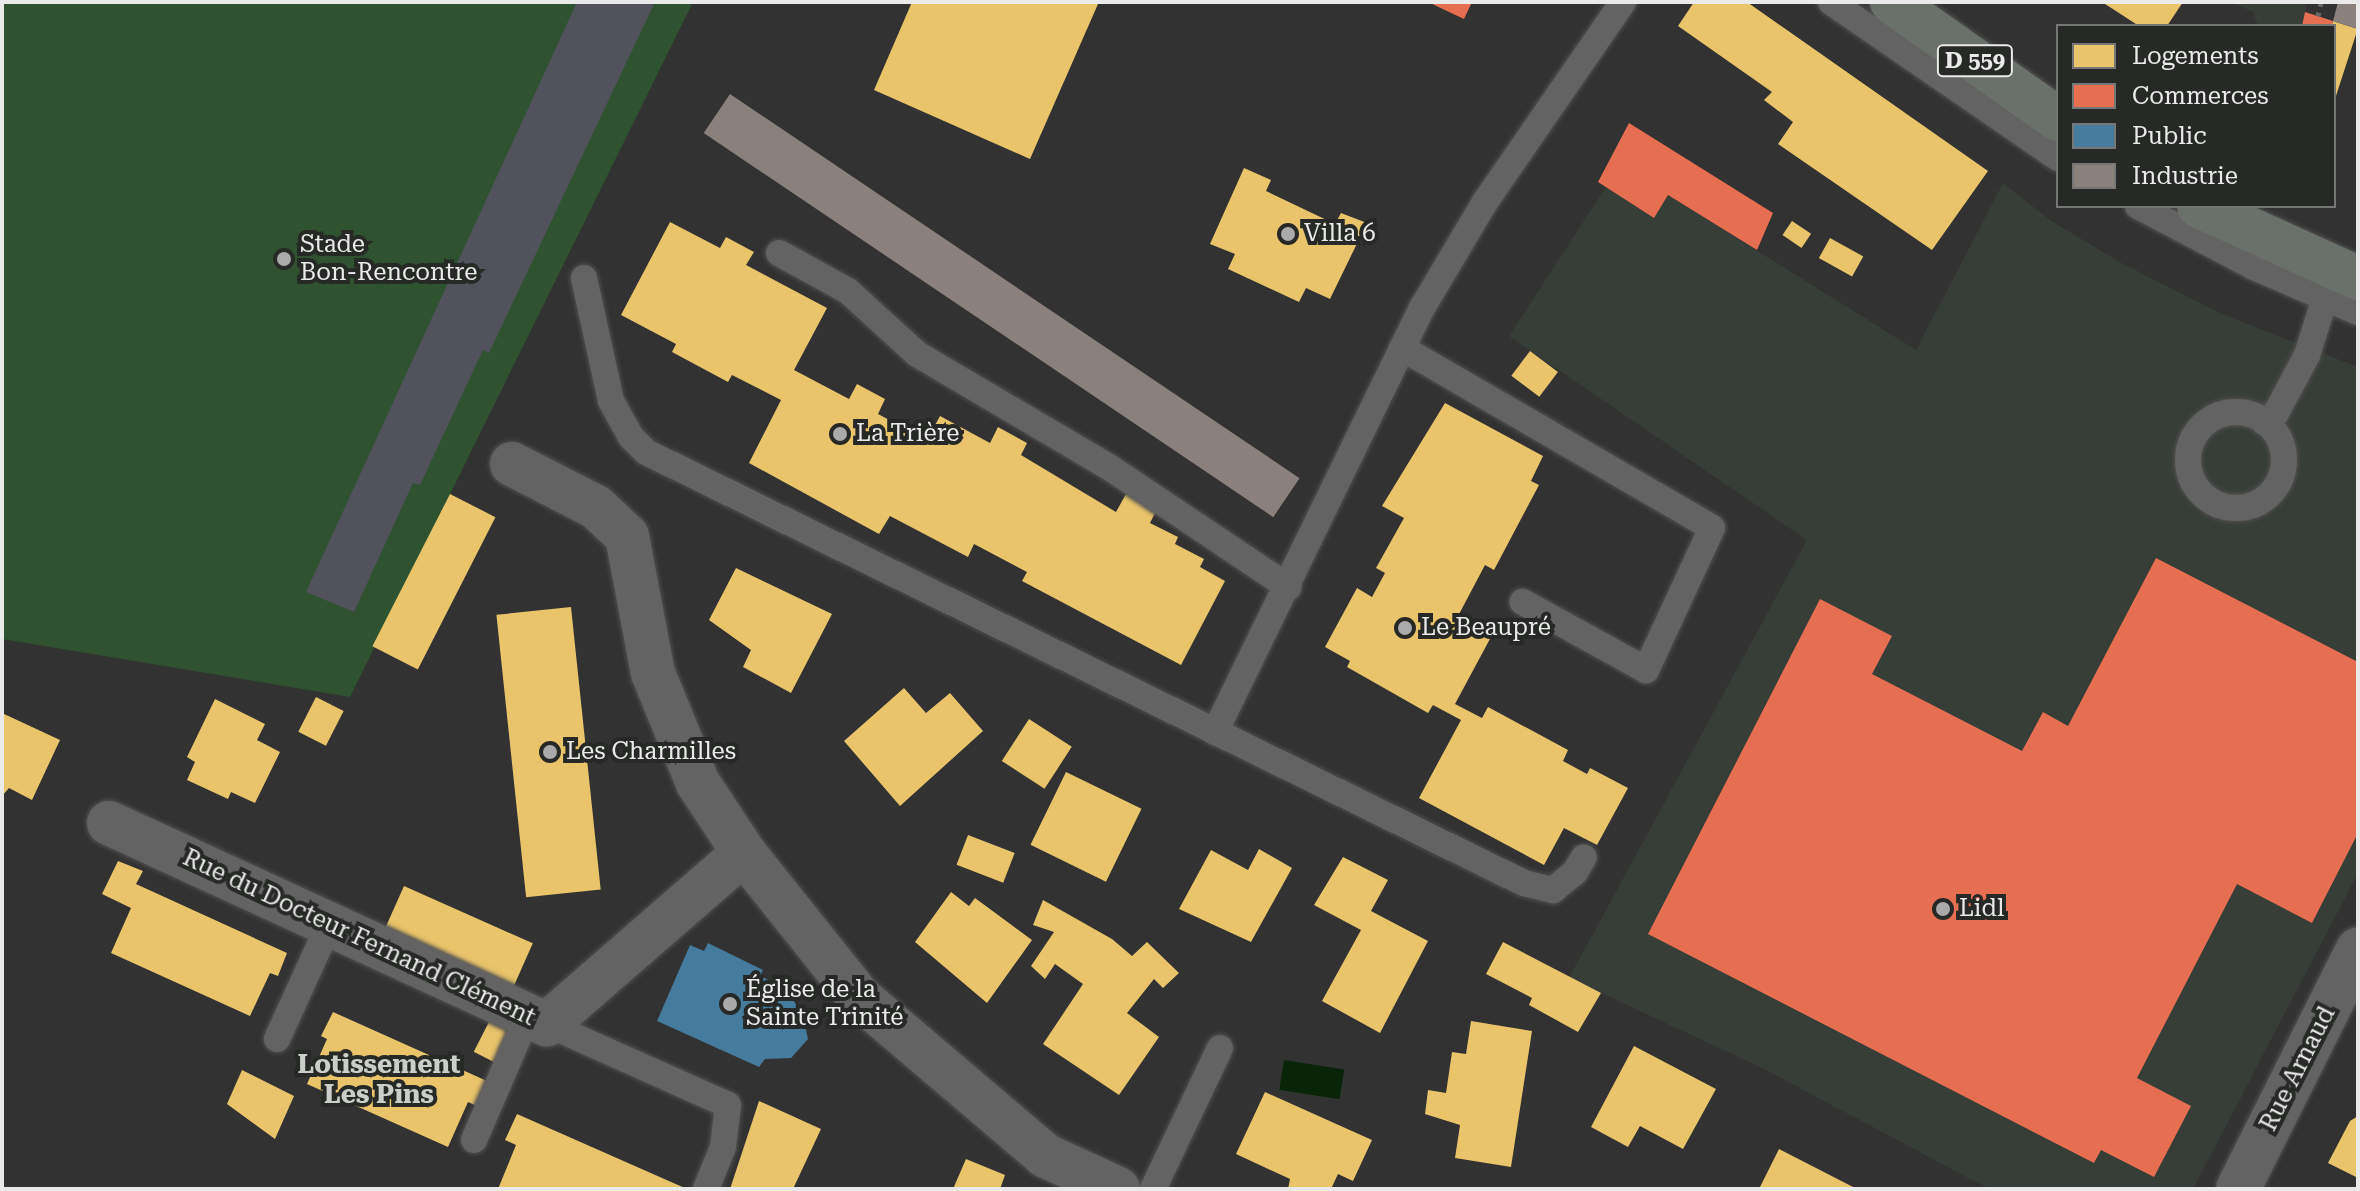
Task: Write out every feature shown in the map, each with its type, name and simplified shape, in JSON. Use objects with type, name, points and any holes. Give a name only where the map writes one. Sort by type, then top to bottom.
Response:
[{"type":"main road","name":"D 559","points":[[1892,2],[2056,118]]},
{"type":"main road","points":[[2203,208],[2339,282]]},
{"type":"street","points":[[512,464],[596,507],[627,536],[653,673],[698,783],[744,853],[859,997],[1046,1156],[1118,1189]]},
{"type":"street","name":"Rue du Docteur Fernand Clément","points":[[109,823],[538,1020],[744,853]]},
{"type":"street","name":"Rue Arnaud","points":[[2238,1189],[2358,949]]},
{"type":"lane","points":[[1215,732],[1402,348],[1485,202],[1623,2]]},
{"type":"lane","points":[[1831,2],[2056,157]]},
{"type":"lane","points":[[2143,208],[2339,282],[2358,312]]},
{"type":"lane","points":[[779,253],[848,291],[917,354],[1109,467],[1288,587]]},
{"type":"lane","points":[[584,278],[611,401],[631,437],[646,452],[1537,888],[1560,886],[1584,857]]},
{"type":"lane","points":[[2264,422],[2276,413],[2307,355],[2339,282]]},
{"type":"lane","points":[[1402,348],[1712,528],[1646,670],[1523,602]]},
{"type":"lane","points":[[277,1039],[329,925]]},
{"type":"lane","points":[[474,1140],[538,1020],[728,1105],[723,1147],[706,1189]]},
{"type":"lane","points":[[1153,1189],[1220,1048]]},
{"type":"path","points":[[2318,16],[2321,2]]},
{"type":"shaded area","name":"Stade Bon-Rencontre","points":[[2,2],[693,2],[350,697],[2,639]]},
{"type":"shaded area","points":[[2231,2],[2307,2],[2302,24],[2257,24],[2253,12]]},
{"type":"shaded area","points":[[2003,183],[2050,220],[2123,264],[2222,314],[2358,367],[2358,873],[2193,1189],[1989,1189],[1762,1068],[1569,978],[1807,540],[1509,336],[1606,187],[1654,217],[1668,195],[1916,350]]},
{"type":"shaded area","points":[[1284,1060],[1344,1070],[1340,1099],[1279,1090]]},
{"type":"building: Logements","points":[[912,2],[1098,4],[1030,159],[874,90]]},
{"type":"building: Logements","points":[[1694,2],[1747,2],[1988,171],[1932,250],[1778,144],[1793,122],[1764,100],[1772,92],[1678,26]]},
{"type":"building: Logements","points":[[2102,2],[2183,2],[2168,24],[2136,24]]},
{"type":"building: Logements","points":[[2333,21],[2358,29],[2336,96],[2336,24],[2332,24]]},
{"type":"building: Logements","name":"Villa 6","points":[[1244,168],[1271,180],[1266,191],[1335,224],[1341,213],[1367,223],[1330,299],[1306,288],[1299,302],[1228,269],[1235,254],[1210,244]]},
{"type":"building: Logements","points":[[1792,221],[1811,234],[1802,248],[1782,235]]},
{"type":"building: Logements","name":"La Trière","points":[[670,222],[720,248],[726,237],[754,252],[746,265],[827,308],[794,370],[849,399],[857,384],[885,399],[878,414],[927,440],[940,416],[990,443],[998,427],[1027,443],[1021,455],[1116,512],[1126,494],[1156,511],[1150,523],[1178,537],[1175,544],[1204,559],[1200,567],[1225,581],[1181,665],[1022,581],[1027,572],[974,544],[968,557],[890,516],[879,534],[749,463],[781,400],[732,375],[728,382],[672,352],[676,344],[621,315]]},
{"type":"building: Logements","points":[[1830,238],[1863,256],[1852,277],[1819,258]]},
{"type":"building: Logements","points":[[1530,351],[1558,372],[1539,397],[1511,376]]},
{"type":"building: Logements","name":"Le Beaupré","points":[[1445,403],[1543,456],[1531,481],[1539,485],[1494,570],[1485,565],[1457,618],[1491,637],[1455,704],[1482,718],[1488,707],[1568,750],[1563,761],[1587,774],[1590,768],[1628,788],[1597,845],[1564,828],[1544,865],[1419,798],[1461,720],[1433,705],[1428,713],[1347,667],[1350,661],[1325,647],[1357,588],[1372,597],[1385,573],[1376,568],[1404,518],[1382,506]]},
{"type":"building: Logements","points":[[450,494],[495,517],[418,670],[372,646]]},
{"type":"building: Logements","points":[[736,568],[832,614],[791,693],[743,667],[751,650],[709,620]]},
{"type":"building: Logements","name":"Les Charmilles","points":[[571,607],[601,889],[526,897],[496,615]]},
{"type":"building: Logements","points":[[904,688],[926,713],[950,693],[983,731],[900,806],[844,741]]},
{"type":"building: Logements","points":[[316,697],[344,711],[326,746],[298,732]]},
{"type":"building: Logements","points":[[215,699],[265,724],[257,740],[280,752],[255,803],[231,792],[228,799],[187,780],[195,762],[187,757]]},
{"type":"building: Logements","points":[[2,713],[60,740],[32,800],[9,788],[2,796]]},
{"type":"building: Logements","points":[[1029,719],[1072,747],[1045,789],[1002,761]]},
{"type":"building: Logements","points":[[1066,772],[1141,809],[1106,882],[1030,845]]},
{"type":"building: Logements","points":[[968,835],[1015,853],[1003,883],[957,865]]},
{"type":"building: Logements","points":[[1259,849],[1292,868],[1251,942],[1179,909],[1211,850],[1248,870]]},
{"type":"building: Logements","points":[[1343,857],[1388,880],[1371,911],[1428,941],[1380,1033],[1322,1001],[1361,930],[1314,905]]},
{"type":"building: Logements","points":[[118,861],[143,871],[136,884],[287,953],[278,976],[270,973],[250,1016],[111,953],[131,908],[102,894]]},
{"type":"building: Logements","points":[[404,886],[533,943],[512,990],[383,933]]},
{"type":"building: Logements","points":[[951,892],[969,906],[975,898],[1032,940],[987,1003],[915,942]]},
{"type":"building: Logements","points":[[1043,900],[1112,939],[1132,956],[1147,942],[1179,973],[1163,988],[1154,979],[1127,1013],[1159,1037],[1119,1095],[1043,1044],[1083,984],[1055,964],[1045,979],[1031,966],[1054,932],[1033,925]]},
{"type":"building: Logements","points":[[1503,942],[1601,993],[1578,1032],[1529,1005],[1532,998],[1486,974]]},
{"type":"building: Logements","points":[[333,1012],[487,1081],[477,1106],[468,1102],[448,1147],[307,1084],[327,1039],[321,1036]]},
{"type":"building: Logements","points":[[491,1018],[515,1030],[498,1064],[474,1052]]},
{"type":"building: Logements","points":[[1471,1021],[1532,1031],[1511,1167],[1455,1158],[1460,1125],[1425,1114],[1428,1090],[1446,1093],[1452,1052],[1466,1054]]},
{"type":"building: Logements","points":[[1634,1046],[1716,1089],[1683,1149],[1640,1126],[1628,1147],[1591,1127]]},
{"type":"building: Logements","points":[[242,1070],[294,1096],[275,1139],[227,1104]]},
{"type":"building: Logements","points":[[1265,1092],[1372,1140],[1353,1181],[1338,1174],[1331,1189],[1288,1189],[1290,1179],[1236,1154]]},
{"type":"building: Logements","points":[[759,1101],[821,1129],[793,1189],[730,1189]]},
{"type":"building: Logements","points":[[517,1114],[687,1189],[498,1189],[516,1145],[505,1140]]},
{"type":"building: Logements","points":[[2358,1116],[2358,1178],[2328,1163],[2350,1121]]},
{"type":"building: Logements","points":[[1779,1149],[1857,1189],[1759,1189]]},
{"type":"building: Logements","points":[[966,1159],[1005,1175],[1000,1189],[953,1189]]},
{"type":"building: Commerces","points":[[1428,2],[1472,2],[1464,19]]},
{"type":"building: Commerces","points":[[2305,12],[2333,21],[2332,24],[2302,24]]},
{"type":"building: Commerces","points":[[1629,123],[1773,213],[1757,250],[1668,195],[1654,218],[1598,182]]},
{"type":"building: Commerces","name":"Lidl","points":[[2156,558],[2358,662],[2358,833],[2312,923],[2237,884],[2137,1078],[2191,1106],[2154,1177],[2101,1150],[2094,1163],[1648,934],[1820,599],[1892,636],[1872,674],[2022,751],[2043,712],[2068,726]]},
{"type":"building: Public","name":"Église de la Sainte Trinité","points":[[708,943],[763,970],[760,976],[795,993],[791,998],[802,1011],[808,1039],[791,1058],[765,1059],[759,1067],[657,1021],[690,945],[704,951]]},
{"type":"building: Industrie","points":[[2338,2],[2358,2],[2358,29],[2333,21]]},
{"type":"building: Industrie","points":[[730,94],[1300,478],[1273,517],[704,133]]},
{"type":"building: Autres","points":[[577,2],[655,2],[489,353],[483,350],[420,485],[413,483],[354,612],[306,592]]},
{"type":"place","name":"Villa 6","points":[[1288,234]]},
{"type":"place","name":"Stade Bon-Rencontre","points":[[284,259]]},
{"type":"place","name":"La Trière","points":[[840,434]]},
{"type":"place","name":"Le Beaupré","points":[[1405,628]]},
{"type":"place","name":"Les Charmilles","points":[[550,752]]},
{"type":"place","name":"Lidl","points":[[1943,909]]},
{"type":"place","name":"Église de la Sainte Trinité","points":[[730,1004]]},
{"type":"district","name":"Lotissement Les Pins","points":[[379,1080]]}]
